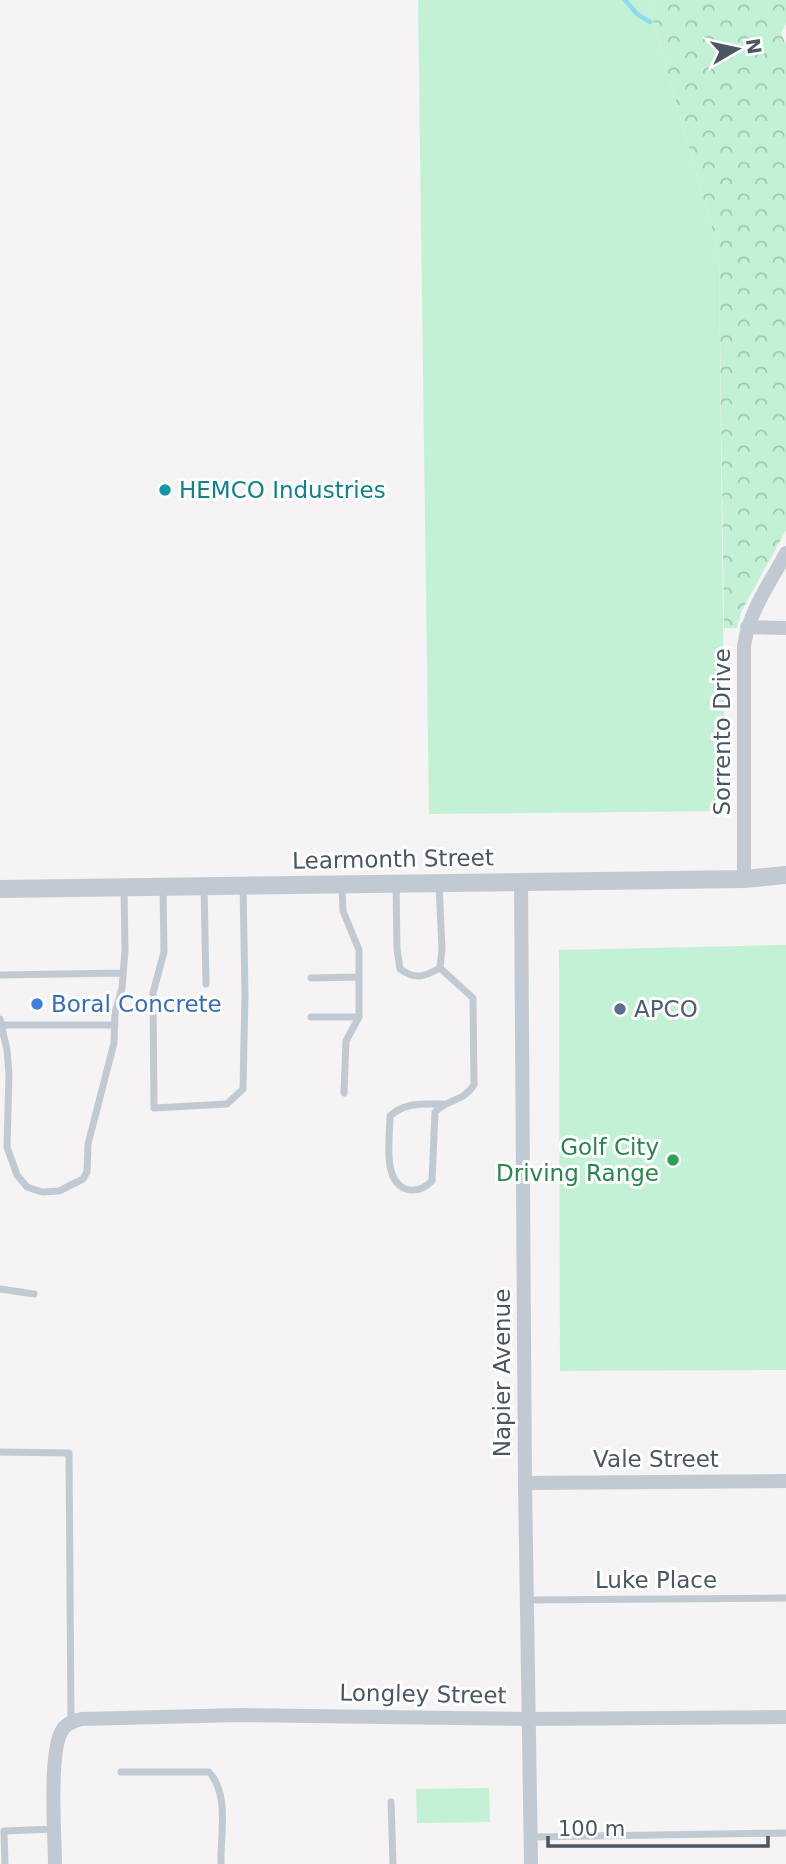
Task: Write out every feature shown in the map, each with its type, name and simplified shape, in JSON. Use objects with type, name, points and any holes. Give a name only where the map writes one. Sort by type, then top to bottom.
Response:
[{"type":"street","name":"Sorrento Drive","points":[[744,879],[743,656],[747,627],[753,611],[786,553]]},
{"type":"street","points":[[747,627],[786,628]]},
{"type":"street","name":"Learmonth Street","points":[[0,888],[744,879],[784,873]]},
{"type":"street","name":"Napier Avenue","points":[[521,882],[525,1483],[531,1864]]},
{"type":"street","name":"Vale Street","points":[[525,1483],[786,1481]]},
{"type":"street","name":"Longley Street","points":[[67,1726],[87,1718],[241,1715],[529,1719],[786,1717]]},
{"type":"street","points":[[55,1864],[54,1764],[58,1739],[67,1726]]},
{"type":"lane","points":[[439,883],[442,949],[440,968]]},
{"type":"lane","points":[[342,884],[343,911],[359,950],[359,1017],[346,1041],[344,1093]]},
{"type":"lane","points":[[396,884],[400,969],[411,976],[428,975],[440,968]]},
{"type":"lane","points":[[204,886],[206,984]]},
{"type":"lane","points":[[163,887],[164,952],[153,993],[154,1108],[227,1104],[243,1089],[243,886]]},
{"type":"lane","points":[[115,1025],[1,1022],[9,1074],[7,1147],[16,1175],[27,1187],[42,1192],[60,1191],[83,1179],[87,1171],[88,1144],[114,1043],[115,1025],[115,1013],[122,988],[124,887]]},
{"type":"lane","points":[[440,968],[473,998],[474,1085],[456,1101],[409,1105],[397,1109],[390,1116],[390,1174],[402,1187],[419,1189],[432,1181],[432,1128],[435,1112],[442,1104]]},
{"type":"lane","points":[[0,975],[122,973]]},
{"type":"lane","points":[[311,978],[359,977]]},
{"type":"lane","points":[[312,1017],[359,1017]]},
{"type":"lane","points":[[0,1289],[34,1294]]},
{"type":"lane","points":[[0,1452],[69,1453],[67,1726]]},
{"type":"lane","name":"Luke Place","points":[[527,1600],[786,1598]]},
{"type":"lane","points":[[121,1772],[209,1772],[222,1799],[221,1864]]},
{"type":"lane","points":[[391,1802],[393,1864]]},
{"type":"lane","points":[[5,1864],[4,1831],[55,1829]]},
{"type":"lane","points":[[531,1836],[786,1833]]},
{"type":"green space","points":[[418,0],[647,0],[719,252],[725,811],[429,814]]},
{"type":"green space","points":[[647,0],[786,0],[786,23],[781,33],[786,45],[786,530],[741,612],[737,628],[724,628],[719,252]]},
{"type":"green space","name":"Golf City Driving Range","points":[[786,945],[786,1370],[560,1371],[559,950]]},
{"type":"green space","points":[[489,1788],[490,1822],[417,1823],[416,1789]]},
{"type":"waterway","points":[[625,0],[637,14],[650,22]]},
{"type":"place","name":"HEMCO Industries","points":[[165,490]]},
{"type":"place","name":"Boral Concrete","points":[[37,1004]]},
{"type":"place","name":"APCO","points":[[620,1009]]},
{"type":"place","name":"Golf City Driving Range","points":[[673,1160]]}]
